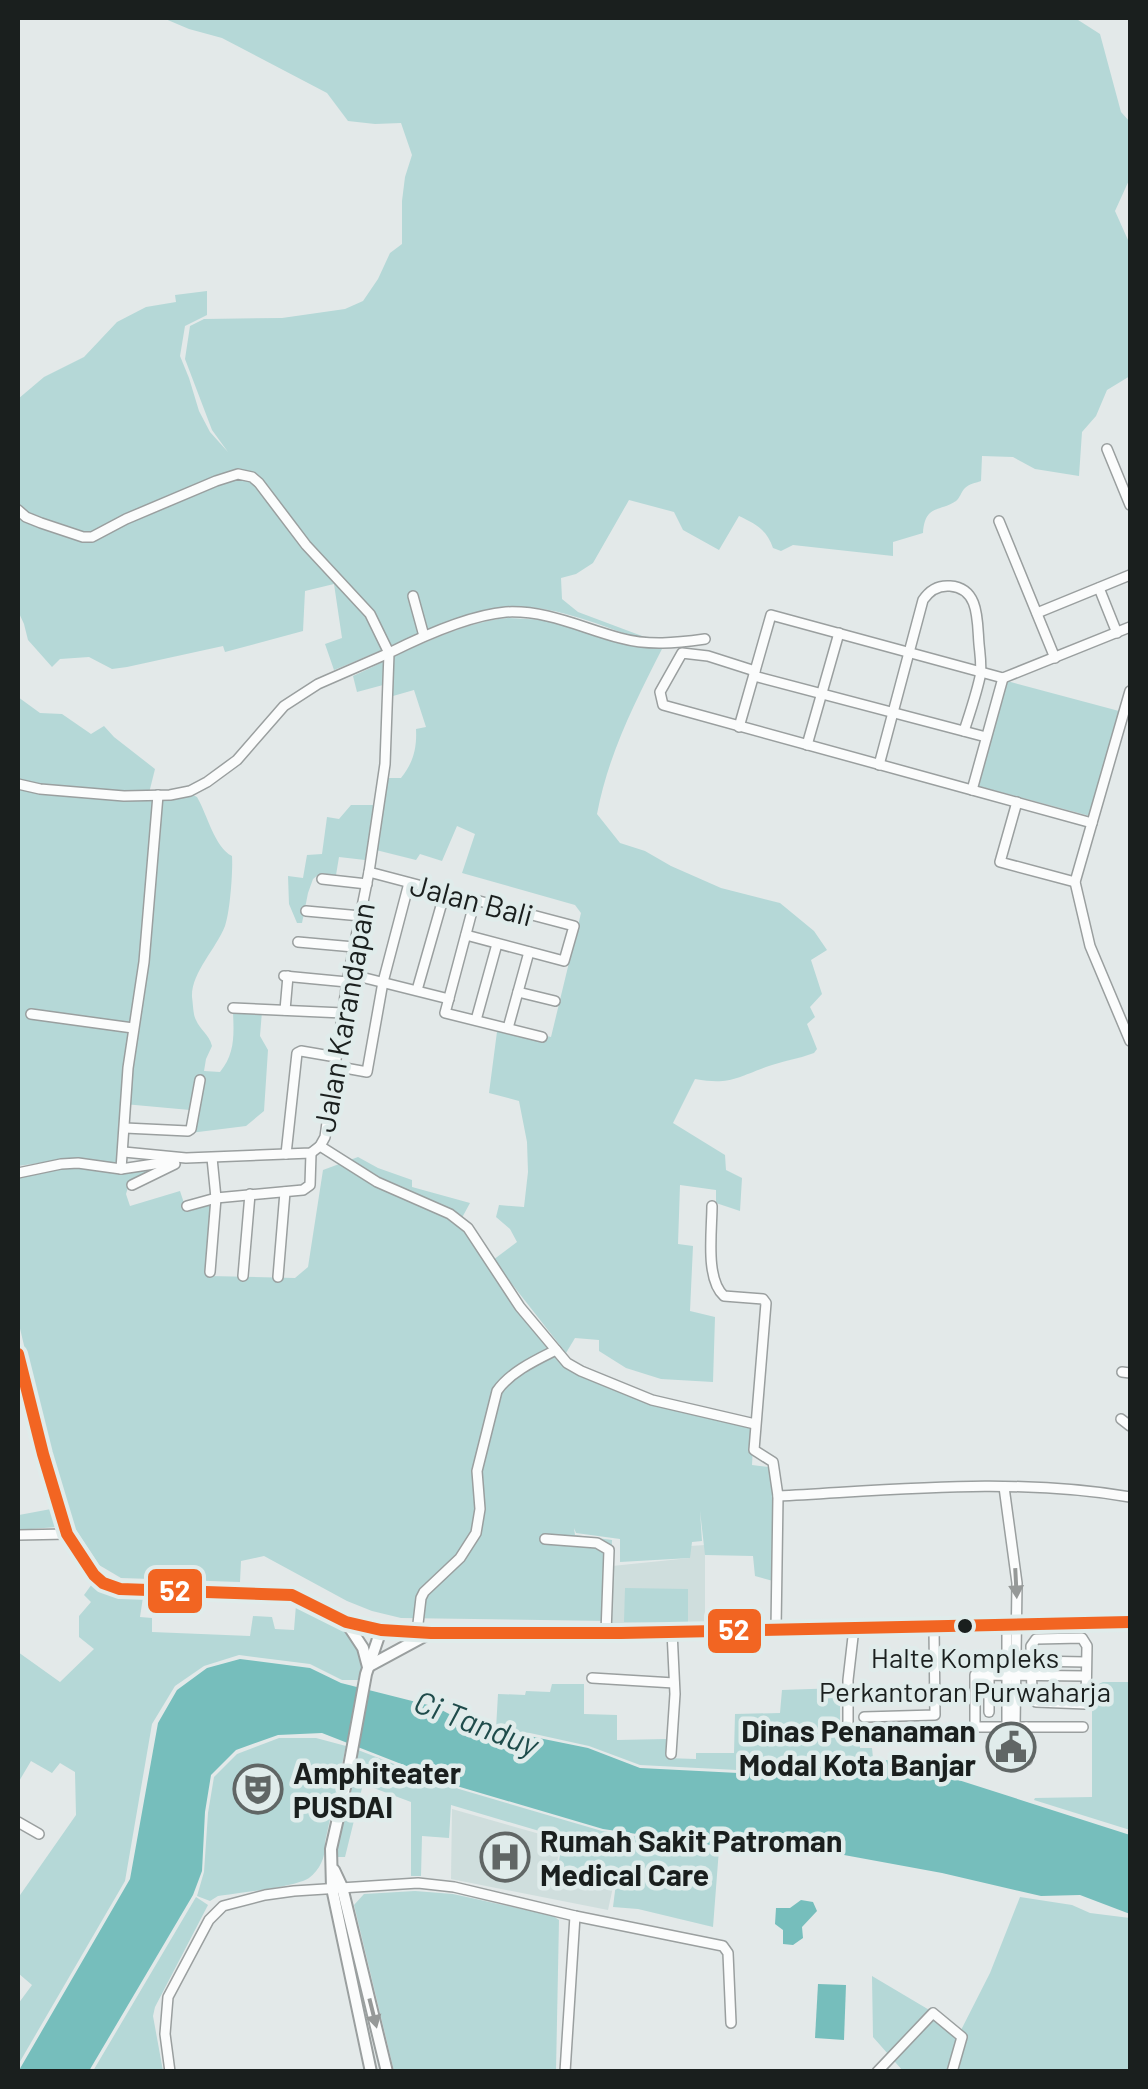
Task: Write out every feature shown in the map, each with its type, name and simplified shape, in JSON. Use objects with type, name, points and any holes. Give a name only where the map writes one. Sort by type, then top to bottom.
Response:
[{"type":"highway","points":[[18,1354],[22,1393],[67,1534],[94,1576],[120,1589],[292,1595],[346,1622],[381,1630],[424,1632],[606,1633],[1130,1622]]},
{"type":"main road","points":[[346,1622],[363,1648],[368,1669]]},
{"type":"main road","points":[[381,1630],[368,1669],[331,1863],[387,2072]]},
{"type":"main road","points":[[368,1669],[424,1632]]},
{"type":"main road","points":[[337,1887],[372,2072]]},
{"type":"street","points":[[1107,448],[1130,505]]},
{"type":"street","points":[[18,510],[40,523],[92,536],[216,481],[238,474],[252,477],[329,572],[370,614],[388,653]]},
{"type":"street","points":[[999,521],[1055,658]]},
{"type":"street","points":[[1037,613],[1130,575]]},
{"type":"street","points":[[879,765],[925,596],[939,587],[966,592],[976,606],[981,672],[964,731]]},
{"type":"street","points":[[739,727],[771,614],[1002,678],[1126,631],[1100,588]]},
{"type":"street","points":[[413,596],[424,636]]},
{"type":"street","points":[[18,784],[40,790],[124,796],[190,791],[237,760],[284,706],[318,684],[424,636],[492,614],[549,615],[642,642],[705,639]]},
{"type":"street","points":[[807,745],[840,634]]},
{"type":"street","points":[[986,737],[683,652],[678,654],[660,692],[666,707],[1092,823]]},
{"type":"street","name":"Jalan Karandapan","points":[[186,1158],[316,1150],[325,1137],[386,764],[388,653]]},
{"type":"street","points":[[972,790],[1002,678]]},
{"type":"street","points":[[1130,691],[1074,882],[1090,946],[1130,1041]]},
{"type":"street","points":[[122,1169],[128,1068],[144,962],[158,795]]},
{"type":"street","points":[[1017,802],[1000,862],[1074,882]]},
{"type":"street","name":"Jalan Bali","points":[[370,872],[574,926],[564,961],[529,952]]},
{"type":"street","points":[[322,879],[367,884]]},
{"type":"street","points":[[286,1154],[296,1056],[300,1051],[367,1072],[383,982],[409,882]]},
{"type":"street","points":[[417,990],[446,892]]},
{"type":"street","points":[[476,900],[445,1013],[542,1036]]},
{"type":"street","points":[[306,911],[360,916]]},
{"type":"street","points":[[466,936],[529,952],[508,1028]]},
{"type":"street","points":[[298,942],[354,947]]},
{"type":"street","points":[[476,1020],[497,944]]},
{"type":"street","points":[[285,1010],[286,976],[383,982],[449,999]]},
{"type":"street","points":[[518,992],[555,1001]]},
{"type":"street","points":[[233,1008],[343,1013]]},
{"type":"street","points":[[31,1014],[134,1028]]},
{"type":"street","points":[[124,1128],[188,1132],[200,1080]]},
{"type":"street","points":[[188,1206],[216,1198],[303,1190],[310,1185],[316,1150],[460,1221],[520,1306],[567,1362],[580,1371],[652,1400],[755,1424]]},
{"type":"street","points":[[124,1152],[186,1158]]},
{"type":"street","points":[[18,1173],[78,1163],[122,1169],[186,1158]]},
{"type":"street","points":[[132,1185],[186,1158]]},
{"type":"street","points":[[210,1272],[216,1198],[212,1158]]},
{"type":"street","points":[[278,1277],[285,1192]]},
{"type":"street","points":[[243,1276],[250,1194]]},
{"type":"street","points":[[712,1206],[711,1255],[716,1286],[722,1295],[763,1299],[766,1304],[754,1450],[773,1462],[778,1496],[776,1629]]},
{"type":"street","points":[[424,1632],[424,1592],[460,1558],[476,1533],[480,1509],[477,1471],[500,1384],[556,1350]]},
{"type":"street","points":[[1120,1419],[1130,1426]]},
{"type":"street","points":[[778,1496],[1004,1486],[1064,1487],[1130,1497]]},
{"type":"street","points":[[1004,1486],[1018,1583],[1012,1626],[1016,1727],[1027,1760]]},
{"type":"street","points":[[18,1535],[67,1534]]},
{"type":"street","points":[[545,1539],[597,1543],[609,1550],[606,1633]]},
{"type":"street","points":[[864,1716],[936,1715],[934,1627]]},
{"type":"street","points":[[848,1728],[854,1628]]},
{"type":"street","points":[[671,1754],[672,1631]]},
{"type":"street","points":[[1082,1638],[1087,1646],[1086,1704],[1040,1704],[1032,1697],[1032,1661],[1031,1646],[1036,1639],[1082,1638]]},
{"type":"street","points":[[1032,1661],[1086,1662]]},
{"type":"street","points":[[1083,1727],[976,1727],[975,1675],[1086,1676]]},
{"type":"street","points":[[989,1675],[989,1712]]},
{"type":"street","points":[[592,1678],[674,1683]]},
{"type":"street","points":[[18,1822],[40,1834]]},
{"type":"street","points":[[170,2072],[165,2034],[168,1997],[216,1911],[243,1900],[294,1890],[418,1883],[454,1887],[723,1946],[728,1953],[730,2022]]},
{"type":"street","points":[[565,2072],[574,1916]]},
{"type":"street","points":[[877,2072],[933,2013],[962,2037],[952,2072]]},
{"type":"shaded area","points":[[163,18],[1075,18],[1100,34],[1121,112],[1130,122],[1130,178],[1115,211],[1130,241],[1130,376],[1107,390],[1096,416],[1082,432],[1079,476],[1035,469],[1013,457],[982,456],[981,481],[967,487],[956,501],[930,513],[923,533],[893,542],[893,556],[793,545],[781,551],[773,548],[760,528],[739,516],[719,550],[683,530],[674,512],[629,500],[593,563],[561,578],[562,599],[578,612],[642,636],[641,639],[559,612],[500,608],[440,626],[334,670],[325,644],[342,638],[334,584],[305,591],[303,631],[225,652],[223,646],[127,667],[112,669],[89,657],[60,659],[52,667],[28,640],[18,611],[18,399],[44,377],[84,357],[117,322],[146,307],[176,302],[175,295],[207,291],[207,315],[185,326],[180,356],[199,411],[210,432],[228,452],[212,430],[185,359],[190,326],[204,319],[282,318],[345,309],[363,301],[390,253],[402,244],[402,201],[412,155],[401,123],[348,121],[327,93],[222,38]]},
{"type":"shaded area","points":[[508,618],[546,620],[619,642],[662,649],[615,750],[597,814],[620,843],[721,888],[780,903],[814,931],[827,950],[811,960],[822,994],[810,1007],[815,1017],[807,1024],[817,1049],[814,1053],[732,1079],[695,1079],[673,1123],[725,1155],[726,1170],[742,1178],[740,1211],[716,1203],[716,1190],[680,1185],[678,1244],[693,1246],[690,1311],[715,1317],[713,1382],[661,1379],[626,1368],[599,1351],[599,1340],[575,1338],[566,1353],[493,1260],[517,1242],[510,1229],[496,1217],[499,1205],[524,1207],[528,1172],[519,1101],[489,1093],[498,1024],[551,1037],[581,913],[575,905],[462,873],[475,834],[457,826],[442,861],[420,854],[416,860],[368,848],[365,860],[339,857],[336,875],[319,874],[313,879],[302,923],[297,923],[289,904],[288,876],[303,878],[307,855],[322,854],[327,817],[339,819],[351,805],[377,805],[381,778],[401,778],[413,755],[416,729],[426,727],[414,690],[393,696],[383,685],[357,692],[353,676],[450,633]]},
{"type":"shaded area","points":[[1007,681],[1119,711],[1090,816],[978,786]]},
{"type":"shaded area","points":[[18,697],[40,713],[62,714],[91,734],[104,726],[155,769],[148,797],[197,797],[216,838],[232,856],[225,926],[200,970],[192,997],[195,1018],[212,1046],[204,1071],[220,1072],[228,1058],[233,1012],[262,1011],[260,1036],[268,1050],[264,1111],[246,1126],[190,1133],[190,1110],[124,1104],[120,1164],[75,1158],[18,1166]]},
{"type":"shaded area","points":[[358,1157],[412,1180],[412,1187],[470,1203],[458,1225],[518,1309],[579,1374],[650,1403],[754,1428],[752,1465],[777,1468],[773,1581],[755,1576],[753,1556],[705,1555],[700,1511],[702,1541],[692,1542],[690,1558],[620,1562],[620,1539],[576,1533],[574,1528],[575,1535],[612,1540],[608,1621],[401,1618],[347,1601],[264,1556],[241,1561],[240,1582],[121,1578],[99,1565],[72,1524],[53,1468],[18,1320],[18,1175],[78,1166],[121,1173],[154,1167],[155,1171],[130,1181],[126,1194],[130,1206],[180,1191],[187,1212],[213,1204],[209,1276],[295,1278],[308,1267],[323,1170]]},
{"type":"shaded area","points":[[51,1509],[57,1527],[18,1530],[18,1513]]},
{"type":"shaded area","points":[[705,1545],[705,1624],[608,1628],[612,1566],[690,1558],[690,1546]]},
{"type":"shaded area","points":[[92,1584],[110,1593],[143,1597],[140,1617],[152,1618],[152,1632],[250,1636],[253,1616],[272,1617],[275,1629],[294,1630],[296,1605],[338,1625],[363,1663],[358,1680],[342,1680],[310,1664],[239,1655],[204,1666],[175,1686],[152,1724],[125,1881],[18,2065],[18,2004],[32,1985],[18,1973],[18,1898],[76,1815],[75,1772],[60,1763],[52,1773],[31,1761],[18,1783],[18,1652],[60,1682],[94,1649],[79,1637],[79,1616],[91,1602],[84,1595]]},
{"type":"shaded area","points":[[625,1588],[688,1589],[688,1623],[624,1622]]},
{"type":"shaded area","points":[[1103,1682],[1130,1682],[1130,1830],[1034,1800],[1092,1797],[1092,1687]]},
{"type":"shaded area","points":[[552,1684],[584,1684],[584,1714],[617,1715],[617,1740],[666,1739],[666,1758],[696,1759],[696,1753],[734,1753],[735,1714],[780,1713],[782,1690],[840,1688],[840,1730],[849,1741],[860,1740],[860,1748],[872,1748],[873,1758],[831,1759],[795,1769],[640,1765],[589,1746],[496,1729],[498,1694],[550,1692]]},
{"type":"shaded area","points":[[279,1738],[316,1738],[346,1746],[320,1866],[309,1878],[292,1884],[218,1896],[210,1901],[197,1896],[204,1872],[214,1777],[237,1754]]},
{"type":"shaded area","points":[[358,1750],[459,1789],[602,1831],[719,1849],[713,1927],[613,1907],[616,1883],[557,1872],[563,1838],[451,1805],[449,1838],[422,1836],[421,1876],[411,1876],[411,1802],[363,1784],[345,1857],[337,1857]]},
{"type":"shaded area","name":"Rumah Sakit Patroman Medical Care","points":[[452,1809],[561,1840],[555,1874],[613,1887],[608,1910],[451,1879]]},
{"type":"shaded area","points":[[364,1894],[453,1894],[559,1920],[556,2071],[394,2071],[354,1905]]},
{"type":"shaded area","points":[[196,1897],[208,1905],[153,2016],[163,2071],[93,2071]]},
{"type":"shaded area","points":[[1020,1897],[1130,1918],[1130,2071],[903,2071],[873,2037],[872,1976],[931,2011],[958,2036],[990,1973]]},
{"type":"water","points":[[240,1659],[310,1668],[341,1683],[436,1707],[481,1731],[588,1748],[640,1768],[799,1773],[836,1762],[896,1760],[1130,1835],[1130,1914],[1080,1895],[1041,1896],[844,1855],[724,1847],[603,1829],[460,1787],[322,1733],[278,1735],[236,1750],[211,1775],[202,1871],[193,1895],[89,2071],[18,2072],[130,1879],[158,1723],[177,1690],[207,1668]]},
{"type":"water","points":[[801,1900],[813,1902],[817,1911],[802,1927],[803,1938],[793,1945],[783,1944],[783,1930],[775,1924],[776,1908],[790,1908]]},
{"type":"water","points":[[818,1984],[846,1985],[844,2040],[815,2038]]},
{"type":"transit line","name":"52","points":[[18,1354],[67,1534],[94,1575],[120,1589],[292,1595],[346,1622],[381,1630],[431,1633],[1130,1622]]},
{"type":"place","name":"Halte Kompleks Perkantoran Purwaharja","points":[[965,1626]]},
{"type":"place","name":"Dinas Penanaman Modal Kota Banjar","points":[[1011,1747]]},
{"type":"place","name":"Amphiteater PUSDAI","points":[[258,1789]]},
{"type":"place","name":"Rumah Sakit Patroman Medical Care","points":[[505,1857]]},
{"type":"water label","name":"Ci Tanduy","points":[[477,1722]]}]
